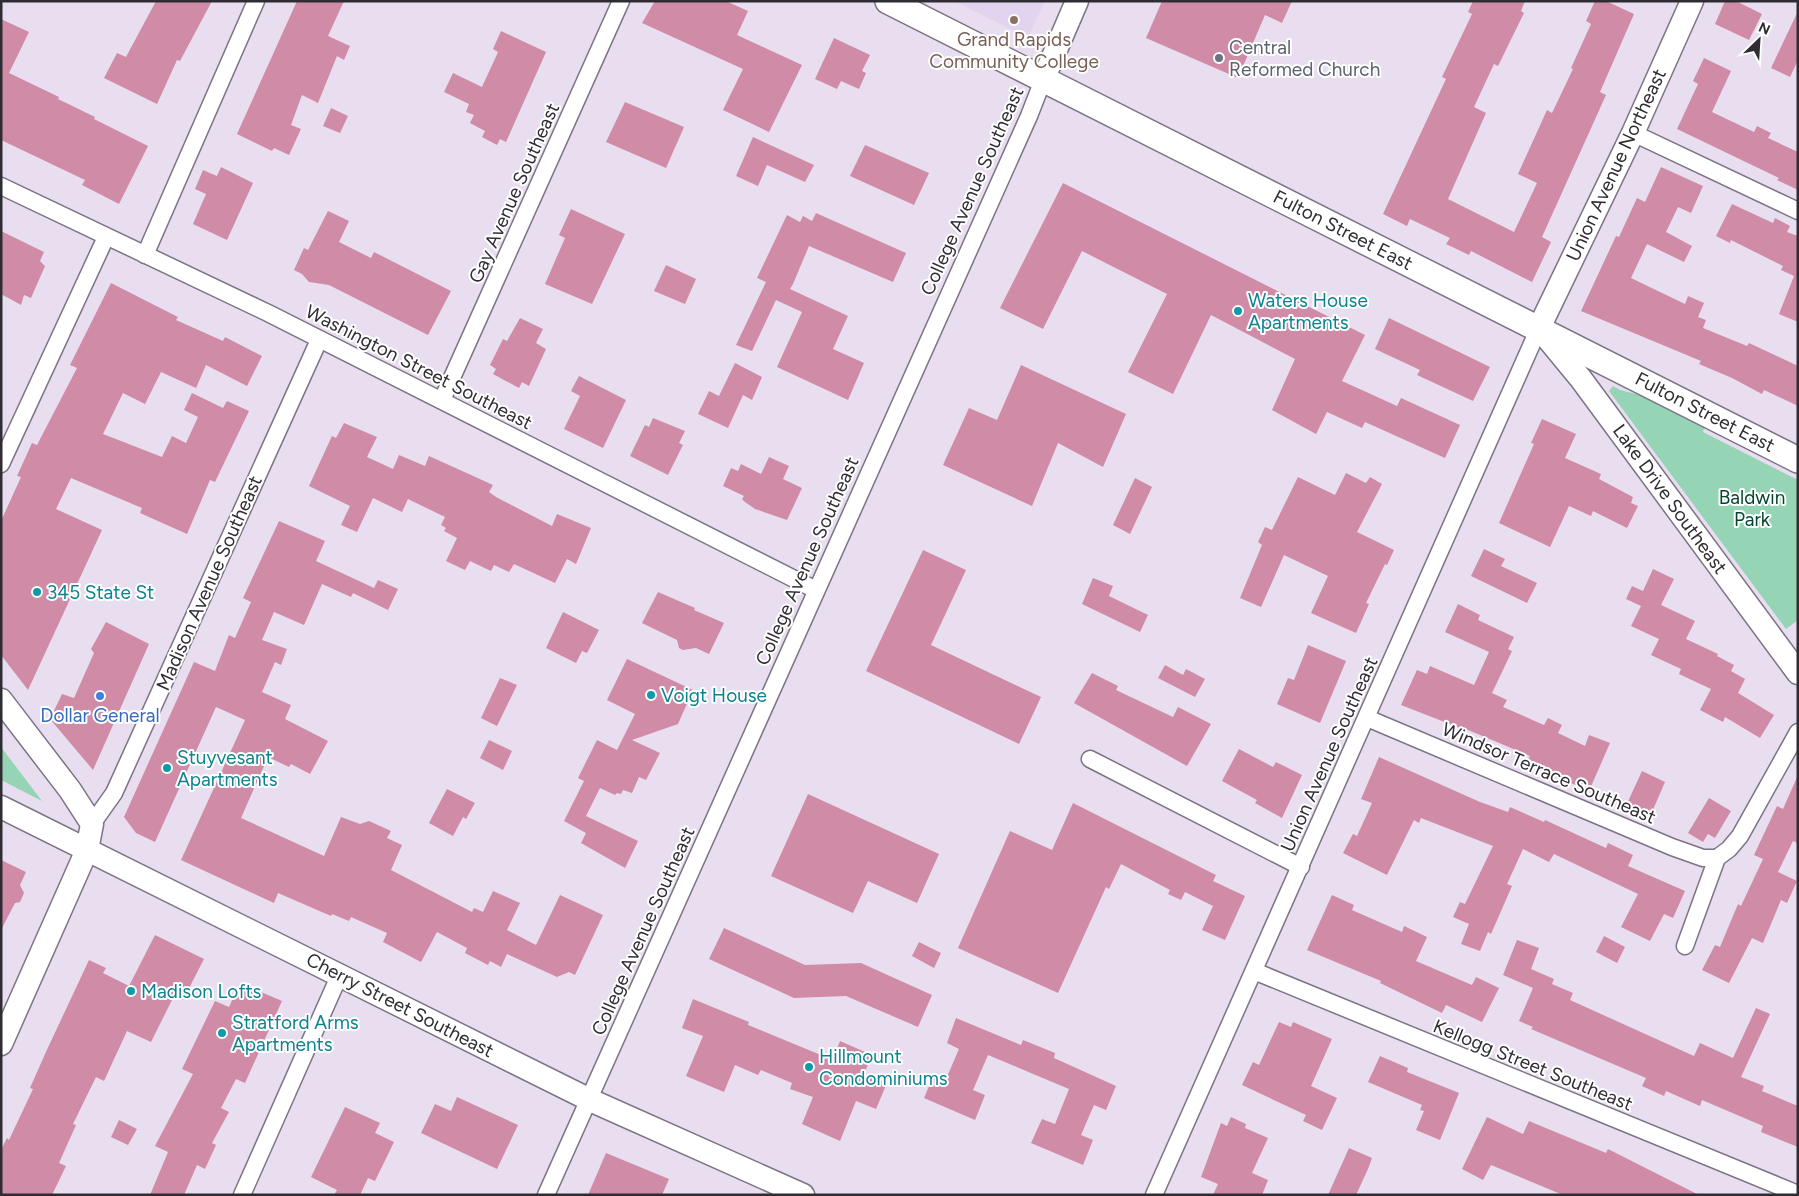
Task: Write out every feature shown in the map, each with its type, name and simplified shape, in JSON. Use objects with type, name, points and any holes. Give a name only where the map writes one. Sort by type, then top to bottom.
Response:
[{"type":"main road","name":"Fulton Street East","points":[[888,1],[1798,460]]},
{"type":"street","points":[[145,255],[256,1]]},
{"type":"street","name":"Gay Avenue Southeast","points":[[442,400],[621,1]]},
{"type":"street","points":[[1043,80],[1077,1]]},
{"type":"street","name":"Union Avenue Northeast","points":[[1539,328],[1633,133],[1692,1]]},
{"type":"street","name":"College Avenue Southeast","points":[[546,1195],[590,1100],[1043,80]]},
{"type":"street","points":[[1633,133],[1798,211]]},
{"type":"street","name":"Washington Street Southeast","points":[[1,186],[442,400],[816,590]]},
{"type":"street","points":[[1,464],[106,237]]},
{"type":"street","name":"Lake Drive Southeast","points":[[1539,328],[1581,379],[1798,673]]},
{"type":"street","name":"Union Avenue Southeast","points":[[1154,1195],[1539,328]]},
{"type":"street","name":"Madison Avenue Southeast","points":[[92,824],[114,793],[319,340]]},
{"type":"street","points":[[1,700],[70,790],[92,824],[87,850],[1,1044]]},
{"type":"street","name":"Windsor Terrace Southeast","points":[[1367,718],[1672,847],[1703,858],[1717,858]]},
{"type":"street","points":[[1685,946],[1717,858],[1729,849],[1740,836],[1798,732]]},
{"type":"street","points":[[1090,759],[1301,867]]},
{"type":"street","name":"Cherry Street Southeast","points":[[1,808],[340,974],[590,1100],[803,1195]]},
{"type":"street","name":"Kellogg Street Southeast","points":[[1254,971],[1798,1194]]},
{"type":"street","points":[[242,1195],[340,974]]},
{"type":"shaded area","name":"Grand Rapids Community College","points":[[954,1],[1045,1],[1028,38]]},
{"type":"green space","name":"Baldwin Park","points":[[1613,386],[1620,390],[1648,397],[1705,426],[1703,432],[1798,480],[1798,620],[1786,629],[1609,391]]},
{"type":"green space","points":[[1,747],[42,801],[1,780]]},
{"type":"building","points":[[156,1],[212,1],[180,61],[177,60],[157,104],[104,78],[117,53],[126,57]]},
{"type":"building","points":[[297,1],[344,1],[328,36],[350,46],[344,60],[337,56],[318,103],[302,95],[291,125],[301,129],[289,155],[274,148],[272,151],[237,134]]},
{"type":"building","points":[[655,1],[726,1],[748,11],[737,35],[802,65],[769,132],[723,110],[743,69],[642,23]]},
{"type":"building","name":"Central Reformed Church","points":[[1162,1],[1292,1],[1282,23],[1265,15],[1238,78],[1146,38]]},
{"type":"building","points":[[1473,1],[1525,1],[1521,11],[1524,13],[1498,66],[1494,64],[1474,107],[1486,113],[1448,199],[1514,232],[1537,183],[1518,174],[1547,110],[1552,113],[1573,69],[1571,68],[1591,24],[1586,21],[1595,1],[1606,1],[1634,14],[1600,92],[1606,95],[1542,237],[1551,242],[1532,282],[1471,251],[1469,255],[1446,244],[1450,238],[1410,219],[1407,226],[1383,214],[1446,79],[1442,77],[1472,14],[1468,12]]},
{"type":"building","points":[[1725,1],[1736,1],[1762,14],[1749,40],[1715,24]]},
{"type":"building","points":[[1798,11],[1798,60],[1790,77],[1771,68]]},
{"type":"building","points":[[1,19],[29,32],[9,73],[59,97],[58,99],[95,117],[94,119],[148,146],[119,204],[82,185],[85,180],[1,140]]},
{"type":"building","points":[[501,31],[546,52],[506,142],[500,139],[497,145],[482,137],[485,131],[470,123],[474,115],[466,112],[469,104],[444,92],[453,73],[482,87],[498,52],[493,49]]},
{"type":"building","points":[[834,38],[870,55],[862,71],[866,73],[859,89],[841,81],[837,89],[815,79]]},
{"type":"building","points":[[1704,58],[1731,71],[1712,112],[1754,132],[1757,126],[1771,133],[1768,138],[1798,152],[1798,190],[1777,180],[1779,178],[1677,129],[1698,84],[1693,81]]},
{"type":"building","points":[[625,102],[684,127],[666,168],[606,142]]},
{"type":"building","points":[[331,108],[348,116],[340,133],[323,126]]},
{"type":"building","points":[[753,137],[814,165],[805,182],[767,165],[758,186],[736,176]]},
{"type":"building","points":[[865,145],[929,173],[914,205],[850,176]]},
{"type":"building","points":[[221,167],[253,183],[227,240],[193,224],[206,194],[195,189],[203,170],[217,176]]},
{"type":"building","points":[[1661,167],[1703,186],[1691,213],[1678,207],[1666,232],[1692,246],[1684,262],[1647,244],[1631,278],[1685,304],[1688,296],[1704,303],[1698,317],[1706,320],[1703,328],[1747,346],[1749,343],[1798,366],[1798,406],[1764,390],[1762,394],[1732,378],[1699,364],[1701,361],[1581,311],[1616,236],[1619,237],[1637,198],[1645,202]]},
{"type":"building","name":"Waters House Apartments","points":[[1063,183],[1365,335],[1342,381],[1397,406],[1401,398],[1460,425],[1445,458],[1365,422],[1362,428],[1327,412],[1316,434],[1272,410],[1295,359],[1211,315],[1173,394],[1128,372],[1167,294],[1082,251],[1043,329],[1000,308]]},
{"type":"building","points":[[1732,204],[1773,223],[1775,218],[1790,226],[1787,232],[1798,236],[1798,322],[1779,314],[1794,276],[1781,270],[1783,266],[1731,240],[1730,243],[1716,236]]},
{"type":"building","points":[[571,209],[625,234],[592,304],[545,284],[565,238],[559,235]]},
{"type":"building","points":[[328,211],[349,221],[339,242],[371,258],[374,252],[451,291],[428,335],[329,285],[309,282],[302,274],[294,270],[304,248],[308,250]]},
{"type":"building","points":[[816,213],[906,253],[893,282],[809,246],[790,289],[848,316],[833,349],[864,363],[848,400],[777,367],[802,312],[776,300],[752,351],[736,345],[766,282],[757,278],[787,215],[800,222],[803,216],[812,221]]},
{"type":"building","points":[[1,231],[44,252],[40,261],[45,266],[31,298],[24,295],[21,305],[1,294]]},
{"type":"building","points":[[666,265],[696,279],[685,304],[654,291]]},
{"type":"building","points":[[111,283],[178,317],[176,320],[223,341],[225,337],[262,356],[247,386],[206,365],[196,388],[161,372],[145,404],[123,393],[103,434],[162,457],[172,436],[186,443],[198,417],[184,410],[192,393],[223,408],[227,401],[249,411],[215,482],[210,480],[187,534],[140,513],[142,508],[71,478],[56,509],[102,530],[28,690],[1,655],[1,521],[21,477],[17,476],[32,443],[37,445],[77,368],[70,365]]},
{"type":"building","points":[[520,318],[543,329],[536,343],[546,349],[529,386],[522,382],[519,388],[493,374],[496,369],[490,365],[503,339],[507,341]]},
{"type":"building","points":[[1389,318],[1490,367],[1473,401],[1417,375],[1420,370],[1375,349]]},
{"type":"building","points":[[735,363],[762,377],[752,400],[743,395],[728,428],[698,414],[709,391],[719,396]]},
{"type":"building","points":[[1021,365],[1126,414],[1103,467],[1058,443],[1032,506],[943,465],[969,408],[997,420]]},
{"type":"building","points":[[579,376],[626,400],[603,448],[564,429],[580,396],[571,391]]},
{"type":"building","points":[[653,418],[685,431],[679,443],[683,445],[668,475],[630,456],[645,425],[649,427]]},
{"type":"building","points":[[1542,419],[1576,434],[1565,458],[1601,474],[1599,479],[1633,497],[1631,503],[1638,506],[1627,528],[1593,511],[1591,516],[1569,506],[1550,547],[1499,523],[1534,444],[1531,443]]},
{"type":"building","points":[[344,423],[377,437],[367,457],[393,469],[399,455],[425,466],[429,456],[493,485],[489,492],[496,497],[552,526],[557,514],[591,528],[576,564],[567,559],[555,583],[514,564],[509,572],[494,565],[491,571],[470,561],[465,570],[446,561],[457,538],[444,531],[446,528],[441,525],[445,517],[408,499],[402,512],[373,498],[357,532],[341,525],[350,506],[309,486],[332,436],[336,438]]},
{"type":"building","points":[[769,457],[789,466],[783,479],[802,488],[787,520],[755,509],[742,499],[744,496],[723,486],[731,468],[738,471],[741,464],[761,474]]},
{"type":"building","points":[[1346,473],[1366,483],[1370,477],[1382,484],[1357,532],[1394,550],[1366,603],[1369,604],[1356,633],[1311,613],[1328,576],[1284,555],[1261,607],[1240,598],[1262,545],[1258,542],[1265,527],[1272,530],[1298,477],[1335,495]]},
{"type":"building","points":[[1135,478],[1152,487],[1130,534],[1113,525]]},
{"type":"building","points":[[279,521],[325,541],[316,561],[374,588],[378,580],[398,589],[388,610],[353,593],[351,597],[322,584],[304,625],[274,612],[262,640],[287,649],[281,665],[275,662],[262,692],[291,705],[285,719],[328,741],[310,774],[291,764],[289,767],[268,757],[241,818],[324,856],[341,817],[360,824],[369,821],[391,831],[387,838],[402,845],[391,870],[472,912],[474,908],[483,912],[493,891],[520,903],[507,930],[536,945],[560,895],[603,915],[575,975],[569,972],[557,977],[507,954],[501,967],[490,961],[488,965],[465,953],[467,948],[437,932],[421,962],[383,942],[387,933],[351,917],[349,921],[332,914],[331,916],[278,893],[274,903],[181,860],[245,720],[216,707],[155,842],[136,833],[124,817],[194,662],[215,671],[229,635],[235,638],[251,602],[243,598]]},
{"type":"building","points":[[1484,549],[1505,559],[1501,566],[1537,583],[1527,603],[1471,576]]},
{"type":"building","points":[[923,550],[966,570],[931,645],[1041,697],[1019,744],[866,671]]},
{"type":"building","points":[[1653,569],[1674,579],[1661,605],[1695,621],[1686,639],[1718,654],[1717,656],[1734,665],[1731,671],[1745,679],[1738,693],[1774,715],[1760,738],[1725,717],[1723,722],[1700,710],[1711,689],[1679,674],[1681,669],[1651,655],[1659,639],[1631,626],[1641,606],[1626,599],[1632,586],[1643,591]]},
{"type":"building","points":[[1093,578],[1113,586],[1109,596],[1148,615],[1140,632],[1082,604]]},
{"type":"building","points":[[658,592],[724,623],[709,654],[696,648],[683,650],[679,648],[677,640],[642,623]]},
{"type":"building","points":[[1458,604],[1480,615],[1478,620],[1514,637],[1508,649],[1512,651],[1492,693],[1507,700],[1503,707],[1544,725],[1548,718],[1562,725],[1558,733],[1585,746],[1589,735],[1610,743],[1589,791],[1562,779],[1563,776],[1528,759],[1530,756],[1461,727],[1401,705],[1417,670],[1427,674],[1430,666],[1474,685],[1489,652],[1445,632]]},
{"type":"building","points":[[563,612],[599,630],[587,653],[582,651],[576,663],[546,648]]},
{"type":"building","name":"Dollar General","points":[[106,622],[149,644],[93,770],[50,719],[62,694],[74,698],[94,653],[91,649]]},
{"type":"building","points":[[1308,645],[1346,661],[1320,723],[1277,704],[1288,678],[1294,680]]},
{"type":"building","points":[[627,659],[693,690],[678,724],[632,740],[660,753],[646,780],[639,777],[632,793],[623,790],[621,794],[617,793],[615,795],[600,788],[586,816],[638,841],[625,868],[581,843],[586,833],[564,821],[584,781],[578,778],[597,740],[617,750],[635,714],[607,700]]},
{"type":"building","points":[[1165,665],[1183,675],[1186,669],[1205,679],[1195,697],[1158,678]]},
{"type":"building","points":[[1092,673],[1118,686],[1116,690],[1173,717],[1178,707],[1211,724],[1187,766],[1074,703]]},
{"type":"building","points":[[500,678],[517,685],[497,726],[481,718]]},
{"type":"building","points":[[489,740],[512,751],[503,770],[480,758]]},
{"type":"building","points":[[1239,749],[1273,767],[1276,762],[1302,775],[1282,818],[1255,803],[1257,800],[1222,781]]},
{"type":"building","points":[[1379,757],[1480,802],[1508,812],[1510,807],[1544,822],[1545,820],[1606,848],[1608,843],[1633,855],[1628,866],[1685,891],[1673,918],[1664,914],[1650,941],[1621,927],[1638,894],[1554,854],[1549,862],[1523,849],[1507,884],[1512,886],[1491,934],[1488,932],[1480,951],[1461,944],[1469,924],[1453,917],[1460,902],[1465,904],[1493,846],[1421,818],[1419,823],[1414,820],[1387,875],[1343,853],[1353,834],[1357,836],[1372,803],[1361,799]]},
{"type":"building","points":[[1642,771],[1665,782],[1649,819],[1625,808]]},
{"type":"building","points":[[1798,775],[1798,843],[1793,841],[1778,872],[1797,881],[1787,903],[1781,900],[1763,943],[1752,938],[1729,983],[1702,970],[1715,945],[1720,947],[1738,904],[1741,906],[1763,859],[1754,855],[1777,806],[1783,809]]},
{"type":"building","points":[[447,789],[475,803],[466,819],[463,817],[453,836],[429,823]]},
{"type":"building","points":[[808,794],[939,854],[917,903],[868,881],[853,913],[771,876]]},
{"type":"building","points":[[1709,798],[1731,811],[1715,838],[1708,834],[1703,842],[1688,833]]},
{"type":"building","points":[[1073,803],[1216,875],[1213,881],[1245,896],[1225,940],[1202,930],[1213,906],[1185,892],[1181,900],[1168,894],[1170,890],[1121,864],[1109,889],[1106,887],[1058,993],[958,948],[1010,831],[1052,850]]},
{"type":"building","points":[[1,860],[26,872],[20,885],[24,893],[20,902],[15,903],[1,930]]},
{"type":"building","points":[[1332,895],[1354,905],[1352,910],[1402,932],[1404,926],[1427,937],[1416,961],[1472,985],[1476,977],[1499,988],[1482,1022],[1446,1005],[1442,1013],[1380,983],[1381,981],[1307,950]]},
{"type":"building","points":[[724,928],[805,965],[861,963],[932,995],[918,1027],[846,996],[794,998],[709,959]]},
{"type":"building","points":[[155,935],[204,959],[183,1000],[174,996],[151,1042],[127,1031],[104,1081],[96,1077],[73,1124],[76,1125],[59,1163],[66,1166],[52,1195],[1,1195],[1,1150],[7,1138],[9,1140],[33,1089],[30,1088],[89,960],[106,968],[103,973],[129,986]]},
{"type":"building","points":[[1604,936],[1625,947],[1617,963],[1596,952]]},
{"type":"building","points":[[1517,940],[1539,948],[1531,969],[1554,979],[1552,984],[1573,993],[1570,1000],[1694,1056],[1700,1043],[1733,1058],[1756,1008],[1770,1014],[1741,1077],[1764,1086],[1762,1091],[1798,1106],[1798,1147],[1761,1132],[1763,1126],[1702,1100],[1700,1106],[1666,1091],[1664,1096],[1642,1086],[1646,1078],[1531,1029],[1533,1027],[1519,1021],[1533,988],[1503,975]]},
{"type":"building","points":[[919,942],[941,953],[934,968],[912,956]]},
{"type":"building","points":[[240,983],[282,1001],[245,1083],[236,1079],[221,1108],[229,1112],[212,1143],[216,1145],[205,1169],[197,1165],[184,1195],[150,1195],[168,1152],[155,1146],[193,1074],[182,1069],[215,1001],[229,1007]]},
{"type":"building","name":"Hillmount Condominiums","points":[[693,999],[749,1022],[748,1025],[833,1060],[840,1041],[872,1055],[864,1074],[887,1083],[876,1109],[856,1101],[840,1141],[802,1124],[813,1097],[790,1089],[792,1083],[761,1070],[758,1075],[735,1065],[724,1092],[686,1076],[703,1036],[682,1028]]},
{"type":"building","points":[[956,1018],[1021,1045],[1023,1040],[1055,1053],[1054,1058],[1116,1086],[1106,1110],[1094,1105],[1081,1135],[1093,1140],[1083,1165],[1031,1143],[1042,1119],[1055,1124],[1069,1089],[988,1055],[973,1090],[985,1095],[975,1120],[924,1098],[934,1074],[946,1079],[959,1049],[947,1043]]},
{"type":"building","points":[[1279,1022],[1291,1027],[1293,1022],[1332,1039],[1311,1086],[1337,1098],[1322,1130],[1303,1121],[1306,1115],[1242,1085],[1253,1062],[1259,1065]]},
{"type":"building","points":[[1380,1056],[1408,1068],[1407,1072],[1459,1093],[1440,1140],[1416,1130],[1424,1111],[1420,1110],[1422,1105],[1368,1082]]},
{"type":"building","points":[[457,1097],[518,1125],[497,1169],[421,1133],[435,1104],[451,1111]]},
{"type":"building","points":[[345,1107],[380,1123],[375,1133],[394,1142],[375,1181],[368,1178],[360,1195],[334,1195],[337,1190],[311,1177]]},
{"type":"building","points":[[1231,1117],[1246,1124],[1245,1128],[1268,1138],[1252,1173],[1268,1180],[1262,1195],[1213,1195],[1218,1184],[1201,1177],[1221,1123],[1227,1126]]},
{"type":"building","points":[[1487,1117],[1523,1134],[1529,1121],[1606,1153],[1608,1149],[1699,1195],[1563,1195],[1491,1165],[1483,1180],[1462,1169]]},
{"type":"building","points":[[119,1120],[137,1129],[128,1145],[111,1137]]},
{"type":"building","points":[[1349,1148],[1372,1158],[1368,1169],[1356,1195],[1328,1195]]},
{"type":"building","points":[[606,1153],[669,1179],[662,1195],[588,1195]]},
{"type":"place","name":"Grand Rapids Community College","points":[[1014,20]]},
{"type":"place","name":"Central Reformed Church","points":[[1219,58]]},
{"type":"place","name":"Waters House Apartments","points":[[1238,311]]},
{"type":"place","name":"345 State St","points":[[37,592]]},
{"type":"place","name":"Voigt House","points":[[651,695]]},
{"type":"place","name":"Dollar General","points":[[100,696]]},
{"type":"place","name":"Stuyvesant Apartments","points":[[167,768]]},
{"type":"place","name":"Madison Lofts","points":[[131,991]]},
{"type":"place","name":"Stratford Arms Apartments","points":[[222,1033]]},
{"type":"place","name":"Hillmount Condominiums","points":[[809,1067]]}]
